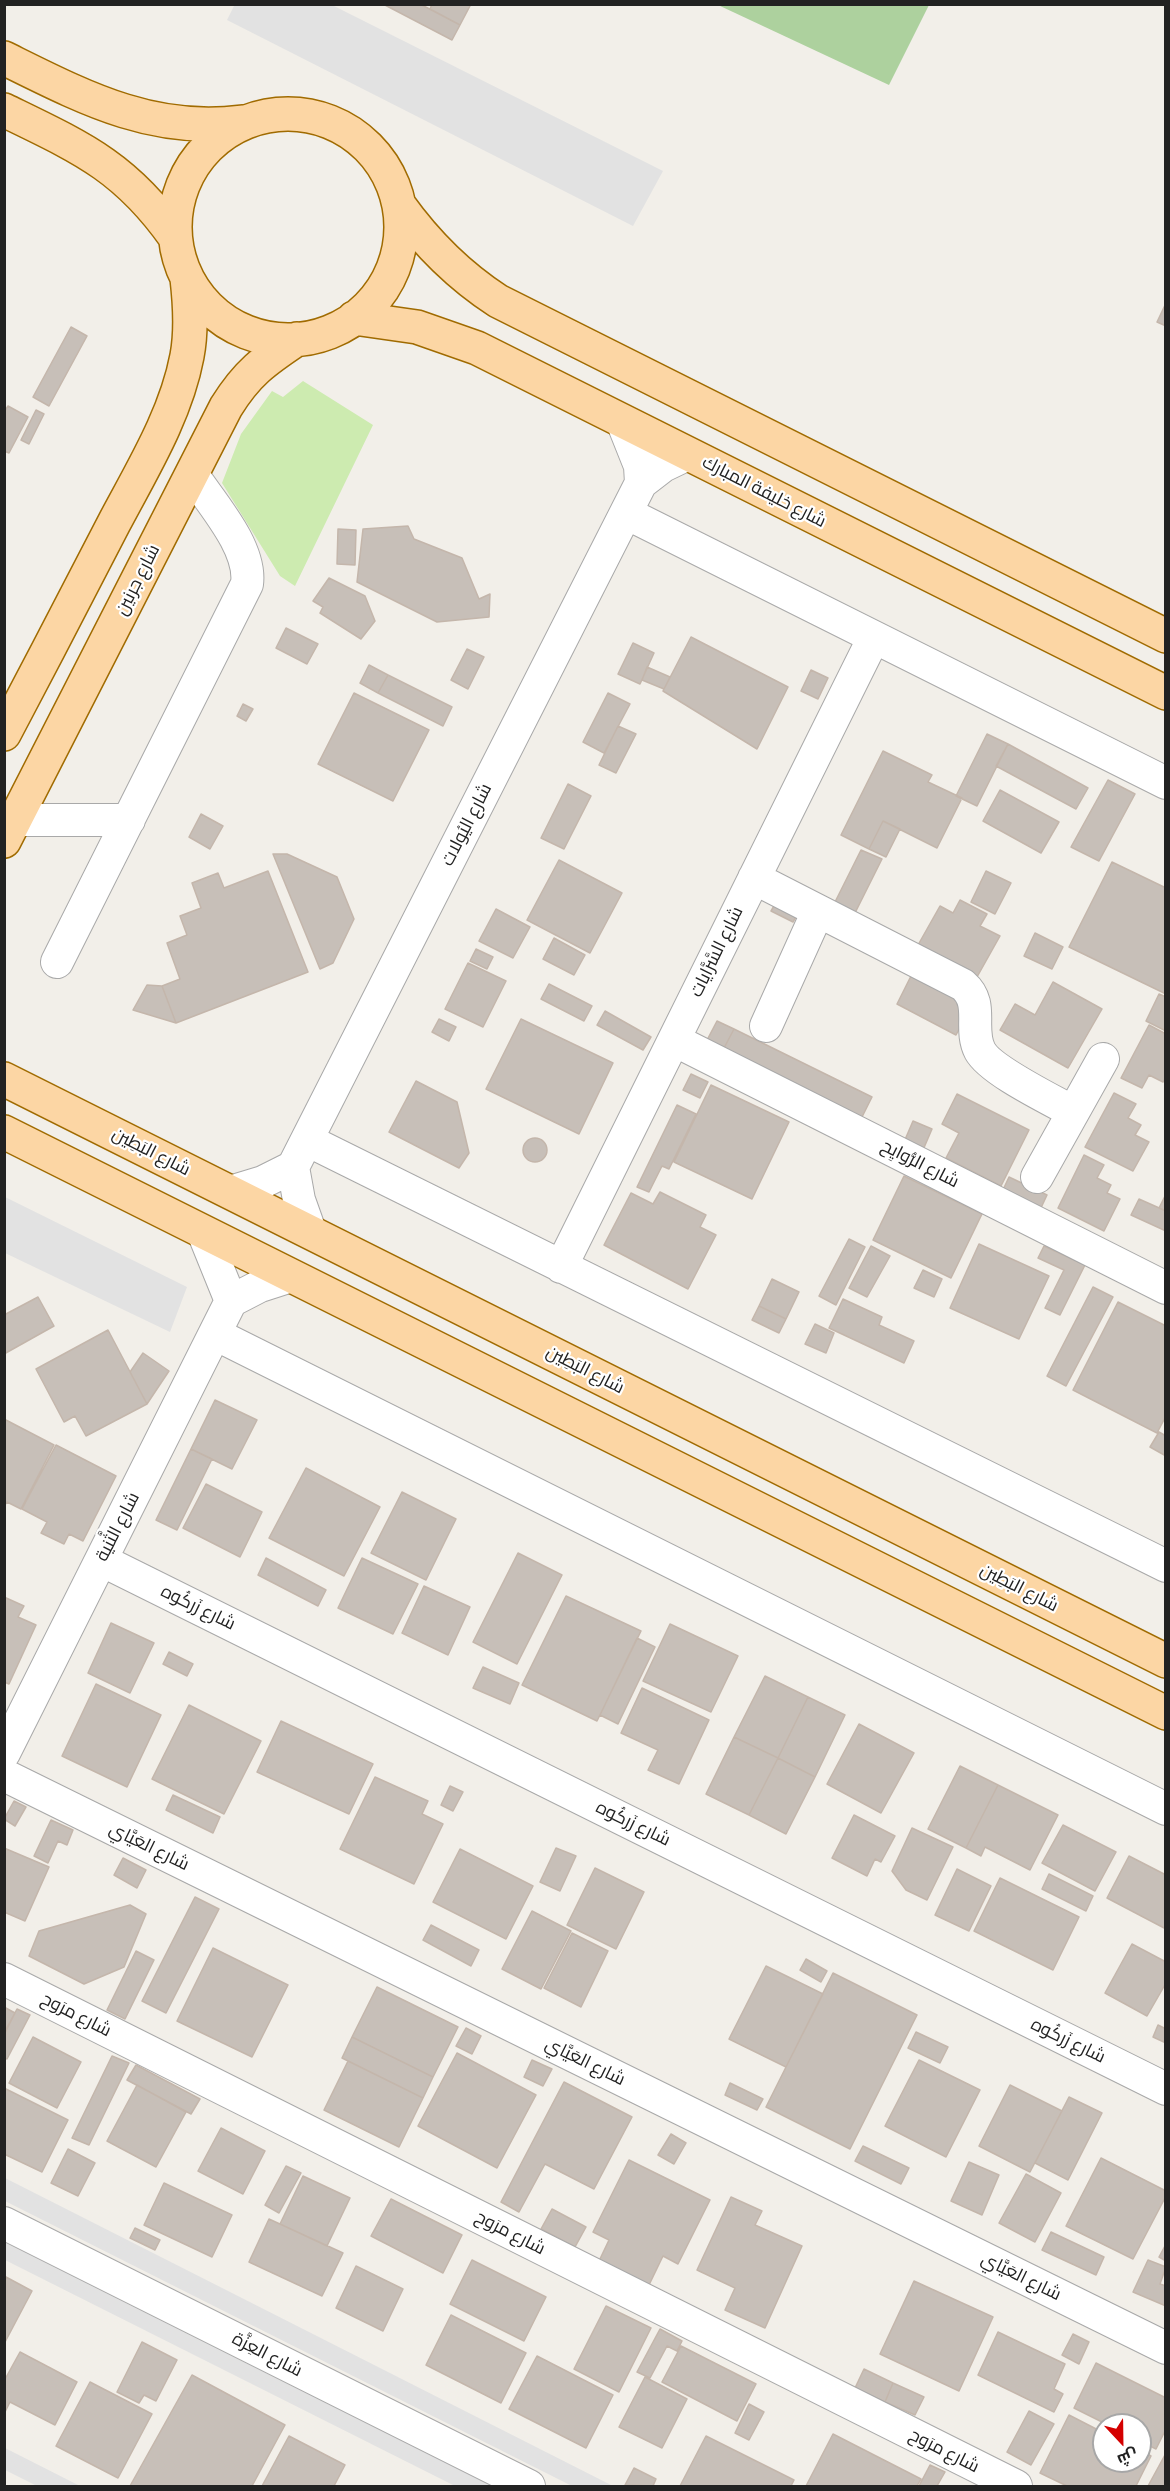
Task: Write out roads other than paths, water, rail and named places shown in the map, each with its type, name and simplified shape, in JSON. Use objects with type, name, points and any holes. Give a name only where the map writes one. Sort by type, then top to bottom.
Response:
[{"type":"main road","points":[[4,58],[100,102],[153,120],[196,126],[247,122],[271,116],[296,114],[320,118],[343,128],[363,142],[380,160],[392,182],[399,205],[400,248],[393,268],[377,296],[354,318],[337,329],[317,336],[297,339],[275,339],[253,334],[233,326],[214,313],[199,297],[187,278],[179,258],[175,237],[182,189],[192,168],[213,143],[225,133],[247,122]]},
{"type":"main road","points":[[4,110],[75,144],[106,164],[141,194],[175,237]]},
{"type":"main road","points":[[399,205],[433,249],[453,268],[498,301],[1166,636]]},
{"type":"main road","points":[[4,734],[152,450],[177,392],[190,335],[191,307],[187,278]]},
{"type":"main road","name":"شارع خليفة المبارك","points":[[354,318],[417,327],[477,348],[1166,693]]},
{"type":"main road","name":"شارع جرنين","points":[[10,830],[237,389],[259,364],[297,339]]},
{"type":"main road","name":"شارع البَطِين","points":[[4,1079],[1166,1661]]},
{"type":"main road","points":[[4,1132],[1166,1713]]},
{"type":"street","points":[[622,421],[640,466],[641,483]]},
{"type":"street","name":"شارع اليُولات","points":[[300,1154],[641,483],[663,466],[688,454]]},
{"type":"street","points":[[57,962],[247,584],[249,573],[244,553],[192,474]]},
{"type":"street","points":[[626,513],[1166,783]]},
{"type":"street","name":"شارع السَّرَّايات","points":[[561,1267],[874,637]]},
{"type":"street","points":[[10,830],[129,820]]},
{"type":"street","points":[[754,878],[963,986],[973,996],[976,1005],[976,1035],[985,1057],[997,1068],[1073,1113]]},
{"type":"street","points":[[766,1026],[818,911]]},
{"type":"street","name":"شارع الرُّوايِح","points":[[674,1040],[1166,1288]]},
{"type":"street","points":[[1037,1177],[1103,1059]]},
{"type":"street","points":[[230,1192],[263,1182],[300,1154]]},
{"type":"street","points":[[300,1154],[299,1200],[310,1232]]},
{"type":"street","points":[[300,1154],[561,1267],[1166,1566]]},
{"type":"street","points":[[203,1232],[231,1301],[260,1286],[291,1276]]},
{"type":"street","name":"شارع الثَّنية","points":[[4,1753],[231,1301]]},
{"type":"street","points":[[215,1334],[1166,1809]]},
{"type":"street","name":"شارع زَركُوه","points":[[101,1560],[1166,2089]]},
{"type":"street","name":"شارع العَيَّاي","points":[[4,1775],[1166,2348]]},
{"type":"street","name":"شارع مرَوح","points":[[4,1979],[1016,2487]]},
{"type":"street","name":"شارع العِزَّة","points":[[4,2223],[529,2487]]}]
